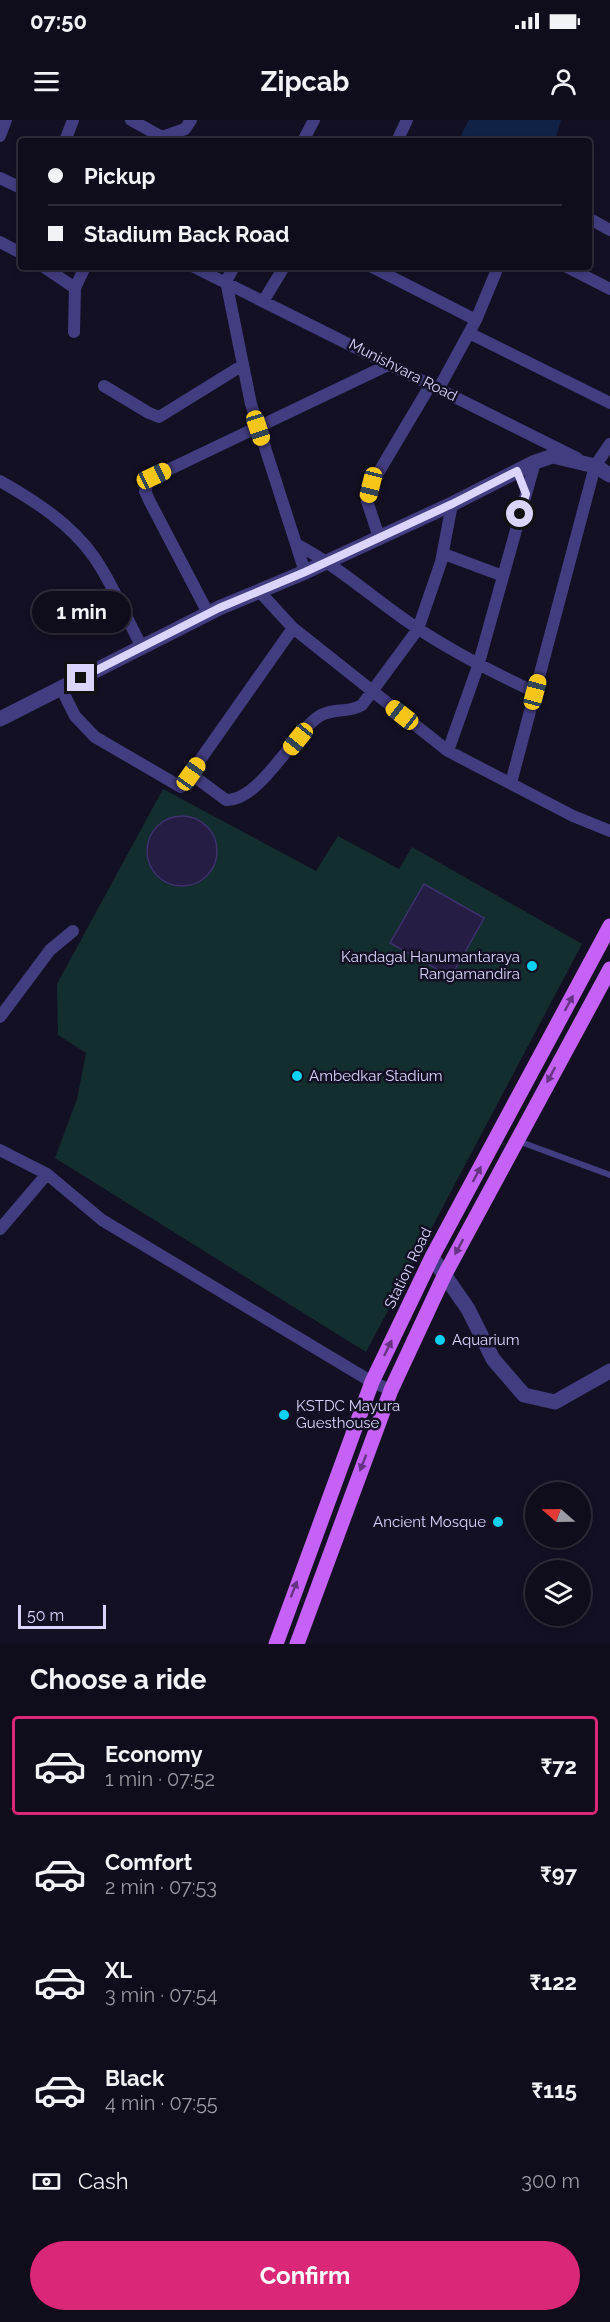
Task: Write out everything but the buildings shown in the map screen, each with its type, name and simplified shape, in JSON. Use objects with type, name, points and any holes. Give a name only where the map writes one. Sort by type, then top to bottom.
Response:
[{"type":"main road","name":"Station Road","points":[[276,1644],[372,1382],[432,1257],[610,926]]},
{"type":"main road","points":[[297,1644],[391,1390],[445,1274],[610,969]]},
{"type":"street","points":[[0,136],[6,120]]},
{"type":"street","points":[[66,138],[73,120]]},
{"type":"street","points":[[131,120],[160,138]]},
{"type":"street","points":[[164,138],[185,129],[191,120]]},
{"type":"street","points":[[305,138],[314,120]]},
{"type":"street","points":[[398,138],[407,120]]},
{"type":"street","points":[[0,178],[18,187]]},
{"type":"street","points":[[592,220],[610,230]]},
{"type":"street","points":[[0,242],[18,251]]},
{"type":"street","points":[[48,270],[75,288]]},
{"type":"street","points":[[74,332],[75,288],[84,270]]},
{"type":"street","name":"Munishvara Road","points":[[201,270],[610,475]]},
{"type":"street","points":[[232,270],[226,281],[258,428],[305,572]]},
{"type":"street","points":[[264,300],[282,270]]},
{"type":"street","points":[[378,270],[476,320]]},
{"type":"street","points":[[379,537],[367,501],[371,485],[469,333],[497,270]]},
{"type":"street","points":[[573,270],[610,289]]},
{"type":"street","points":[[469,333],[610,403]]},
{"type":"street","points":[[208,613],[150,502],[145,491],[146,484],[154,476],[390,364]]},
{"type":"street","points":[[104,386],[159,417],[243,365]]},
{"type":"street","points":[[511,783],[594,466],[610,444]]},
{"type":"street","points":[[0,719],[208,613],[305,572],[452,504],[535,462],[553,456],[594,466]]},
{"type":"street","points":[[448,751],[478,666],[535,462]]},
{"type":"street","points":[[517,471],[526,494]]},
{"type":"street","points":[[0,482],[33,500],[83,543],[95,558],[142,647]]},
{"type":"street","points":[[191,774],[226,800],[233,801],[241,797],[277,766],[317,717],[332,711],[354,710],[362,705],[418,629],[444,554],[452,504]]},
{"type":"street","points":[[296,544],[327,560],[418,629],[478,666],[535,692]]},
{"type":"street","points":[[444,554],[503,576]]},
{"type":"street","points":[[260,591],[293,628],[448,751],[573,816],[610,831]]},
{"type":"street","points":[[61,688],[75,716],[95,737],[176,787],[184,785],[293,628]]},
{"type":"street","points":[[0,1017],[50,950],[73,931]]},
{"type":"street","points":[[0,1150],[47,1174],[102,1220],[372,1382],[391,1390]]},
{"type":"street","points":[[0,1229],[47,1174]]},
{"type":"street","points":[[432,1257],[468,1309],[493,1359],[524,1395],[555,1402],[610,1371]]},
{"type":"lane","points":[[516,1141],[610,1175]]},
{"type":"green space","name":"Ambedkar Stadium","points":[[163,789],[316,871],[338,836],[399,869],[412,847],[582,944],[366,1352],[55,1158],[77,1099],[86,1053],[58,1035],[57,984]]},
{"type":"water","points":[[469,120],[561,120],[556,138],[460,138]]},
{"type":"place","name":"Kandagal Hanumantaraya Rangamandira","points":[[532,966]]},
{"type":"place","name":"Ambedkar Stadium","points":[[297,1076]]},
{"type":"place","name":"Aquarium","points":[[440,1340]]},
{"type":"place","name":"KSTDC Mayura Guesthouse","points":[[284,1415]]},
{"type":"place","name":"Ancient Mosque","points":[[498,1522]]},
{"type":"route","points":[[81,678],[219,608],[305,572],[452,504],[517,471],[526,494],[520,514]]}]
